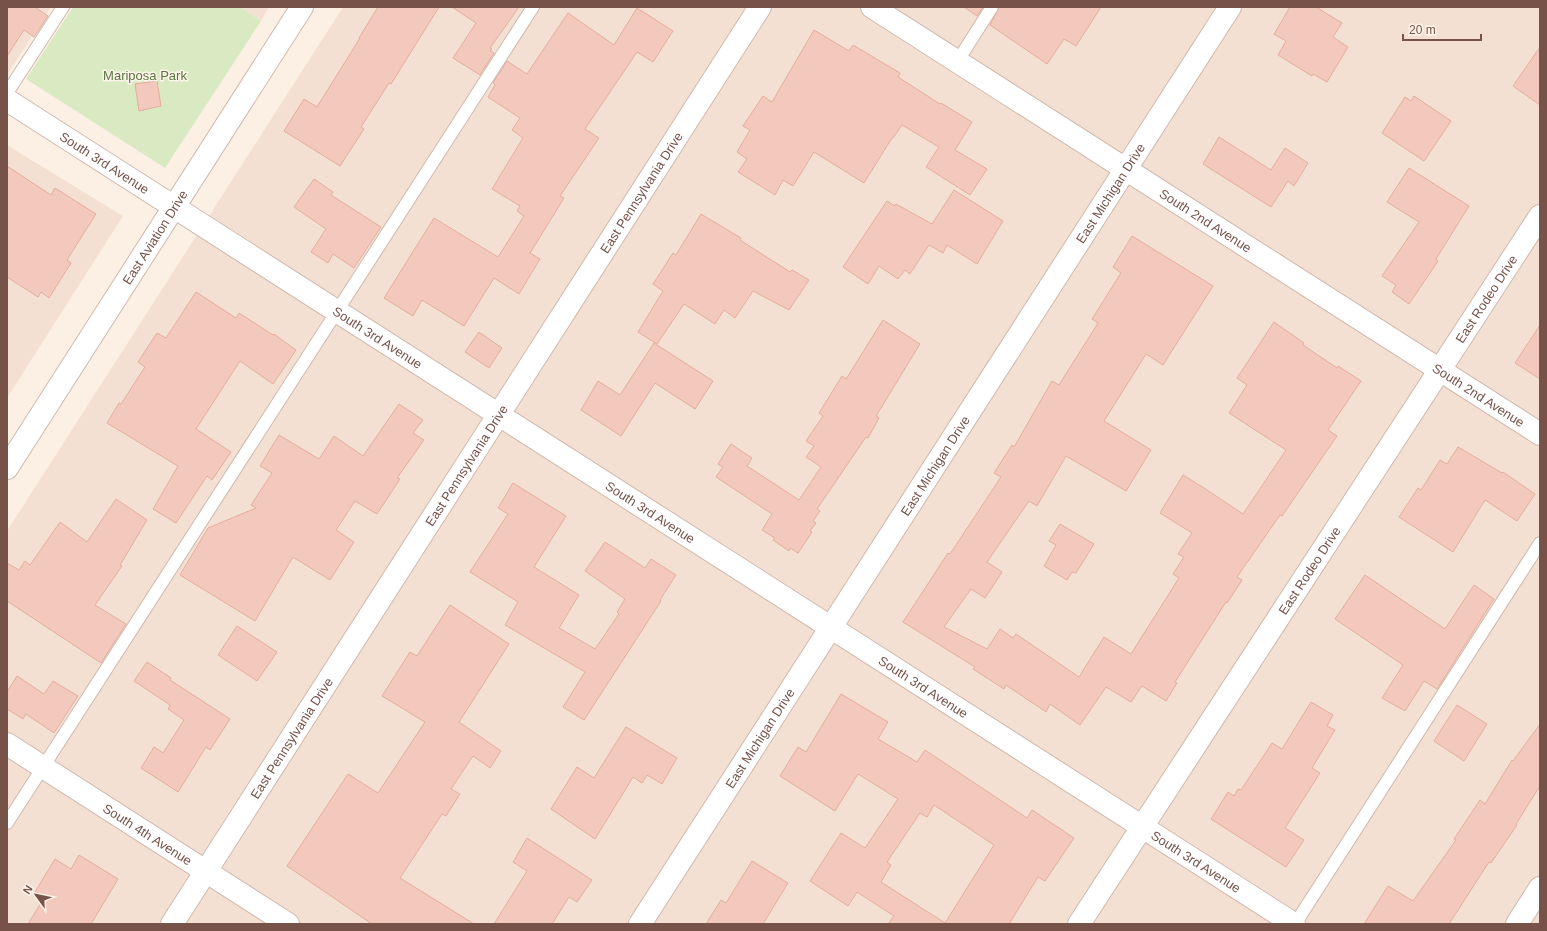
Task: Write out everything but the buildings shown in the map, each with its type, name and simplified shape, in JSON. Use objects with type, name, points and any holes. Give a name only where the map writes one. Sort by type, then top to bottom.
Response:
[{"type":"street","name":"East Aviation Drive","points":[[7,468],[302,7]]},
{"type":"street","name":"East Pennsylvania Drive","points":[[172,924],[760,7]]},
{"type":"street","name":"South 2nd Avenue","points":[[872,7],[1540,434]]},
{"type":"street","name":"East Michigan Drive","points":[[640,924],[1230,7]]},
{"type":"street","name":"South 3rd Avenue","points":[[7,100],[1295,924]]},
{"type":"street","name":"East Rodeo Drive","points":[[1079,924],[1540,216]]},
{"type":"street","name":"South 4th Avenue","points":[[7,744],[288,924]]},
{"type":"street","points":[[1517,924],[1540,888]]},
{"type":"lane","points":[[7,93],[63,7]]},
{"type":"lane","points":[[7,823],[533,7]]},
{"type":"lane","points":[[957,62],[992,7]]},
{"type":"lane","points":[[1295,924],[1540,543]]},
{"type":"shaded area","points":[[7,7],[51,7],[7,75]]},
{"type":"shaded area","points":[[240,7],[269,7],[261,21]]},
{"type":"shaded area","points":[[343,7],[1540,7],[1540,924],[7,924],[7,531]]},
{"type":"shaded area","points":[[7,145],[123,216],[7,398]]},
{"type":"green space","name":"Mariposa Park","points":[[73,7],[240,7],[261,21],[165,168],[26,79]]}]
